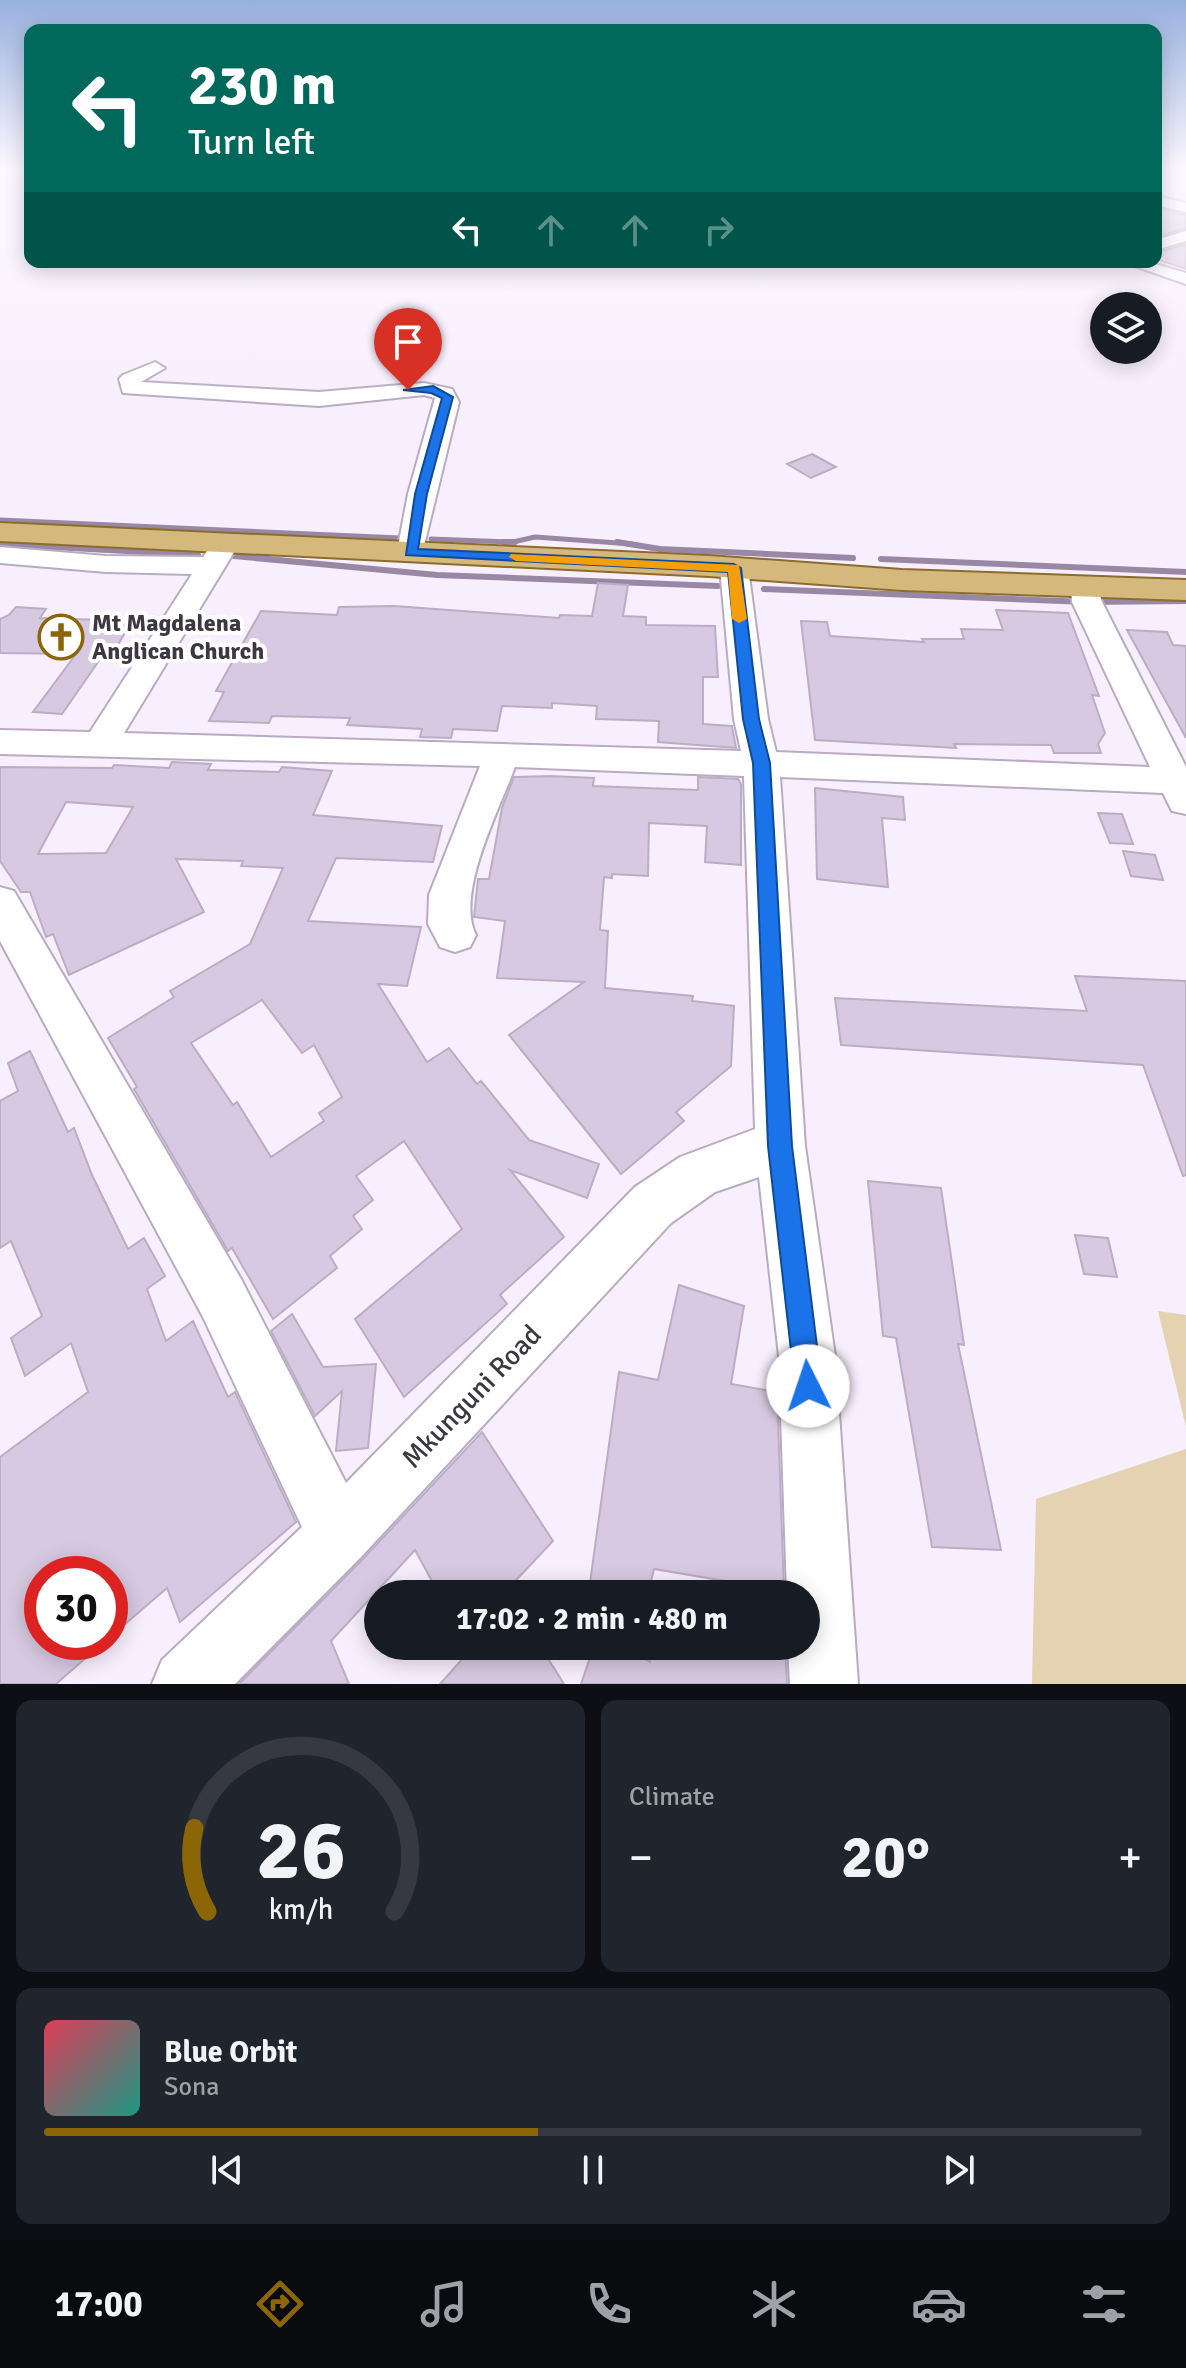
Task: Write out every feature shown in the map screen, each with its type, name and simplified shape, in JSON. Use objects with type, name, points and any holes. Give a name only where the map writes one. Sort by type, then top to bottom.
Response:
[{"type":"main road","points":[[0,532],[218,555],[411,552],[734,568],[902,580],[1186,590]]},
{"type":"street","points":[[1150,268],[1186,279]]},
{"type":"street","points":[[155,368],[130,379],[131,388],[319,399],[424,389],[444,394],[448,402],[421,494],[411,552]]},
{"type":"street","points":[[0,555],[106,564],[218,555]]},
{"type":"street","points":[[100,744],[218,555]]},
{"type":"street","points":[[734,568],[751,719],[761,763],[780,1146],[807,1356],[824,1684]]},
{"type":"street","points":[[1085,585],[1087,602],[1183,789]]},
{"type":"street","points":[[0,742],[761,763],[1183,789]]},
{"type":"street","points":[[455,935],[448,924],[449,895],[502,754]]},
{"type":"street","points":[[0,903],[222,1298],[339,1535]]},
{"type":"street","name":"Mkunguni Road","points":[[186,1684],[339,1535],[680,1181],[711,1166],[780,1146]]},
{"type":"shaded area","points":[[1158,1311],[1186,1315],[1186,1427]]},
{"type":"shaded area","points":[[1186,1449],[1186,1684],[1032,1684],[1036,1499]]},
{"type":"building","points":[[1186,247],[1186,269],[1162,261],[1162,251]]},
{"type":"building","points":[[812,454],[836,467],[811,478],[787,464]]},
{"type":"building","points":[[598,583],[628,585],[623,616],[646,617],[646,625],[715,626],[718,677],[703,677],[703,724],[732,726],[736,748],[658,742],[659,721],[596,719],[597,706],[552,703],[552,708],[502,706],[497,731],[453,729],[451,738],[420,737],[422,729],[347,725],[350,718],[272,716],[269,723],[209,721],[224,692],[216,691],[261,611],[337,615],[339,607],[394,606],[559,618],[560,615],[592,616]]},
{"type":"building","name":"Mt Magdalena Anglican Church","points":[[16,607],[46,609],[40,618],[132,621],[112,655],[103,655],[62,714],[33,712],[76,654],[0,653],[0,619]]},
{"type":"building","points":[[996,610],[1068,613],[1099,696],[1092,695],[1105,733],[1098,744],[1101,753],[1054,753],[1051,745],[954,744],[956,748],[815,740],[801,621],[827,622],[830,636],[924,642],[922,639],[964,639],[961,629],[1003,630]]},
{"type":"building","points":[[1127,630],[1167,632],[1173,645],[1186,646],[1186,738]]},
{"type":"building","points":[[172,762],[211,764],[208,770],[279,772],[282,767],[332,771],[313,815],[442,826],[433,862],[336,858],[308,921],[421,927],[407,986],[378,984],[427,1062],[449,1048],[477,1084],[481,1081],[529,1140],[599,1164],[587,1198],[510,1170],[564,1237],[500,1295],[507,1304],[404,1397],[355,1319],[462,1229],[404,1141],[356,1176],[373,1200],[353,1216],[362,1229],[330,1256],[337,1268],[273,1319],[232,1248],[228,1251],[108,1038],[174,997],[170,991],[250,944],[283,868],[241,866],[243,861],[176,859],[204,912],[69,975],[53,934],[46,937],[30,892],[21,892],[0,861],[0,767],[112,768],[114,765],[169,768]],"holes":[[[66,802],[133,807],[106,853],[38,854]],[[262,1000],[302,1053],[314,1045],[342,1097],[319,1113],[324,1121],[271,1157],[237,1102],[233,1105],[191,1043]]]},
{"type":"building","points":[[514,777],[594,778],[593,786],[698,790],[698,777],[738,779],[741,784],[741,865],[705,862],[707,826],[649,823],[648,876],[612,874],[612,878],[604,877],[600,930],[608,931],[605,988],[693,996],[692,1001],[734,1006],[731,1066],[676,1112],[684,1121],[621,1174],[509,1035],[584,982],[497,978],[505,921],[474,917],[478,879],[489,879],[502,808]]},
{"type":"building","points":[[815,788],[903,797],[905,820],[882,818],[888,887],[817,879]]},
{"type":"building","points":[[1098,813],[1122,814],[1133,844],[1110,843]]},
{"type":"building","points":[[1123,851],[1155,855],[1163,880],[1131,876]]},
{"type":"building","points":[[1075,976],[1186,981],[1186,1175],[1183,1176],[1143,1065],[841,1045],[835,998],[1087,1011]]},
{"type":"building","points":[[30,1051],[68,1132],[74,1128],[92,1175],[128,1249],[144,1238],[165,1276],[147,1289],[166,1341],[193,1321],[228,1397],[235,1392],[296,1522],[180,1622],[167,1588],[128,1622],[128,1556],[24,1556],[24,1660],[83,1660],[56,1684],[0,1684],[0,1457],[88,1392],[71,1343],[25,1376],[11,1338],[42,1316],[11,1241],[0,1248],[0,1101],[18,1091],[8,1063]]},
{"type":"building","points":[[868,1181],[941,1188],[964,1345],[958,1344],[1001,1550],[932,1547],[896,1338],[883,1336]]},
{"type":"building","points":[[1075,1235],[1108,1238],[1117,1277],[1084,1274]]},
{"type":"building","points":[[679,1285],[744,1306],[731,1384],[777,1392],[784,1580],[719,1580],[654,1569],[651,1580],[590,1580],[619,1372],[658,1380]]},
{"type":"building","points":[[292,1314],[323,1367],[376,1364],[368,1448],[336,1451],[342,1391],[315,1416],[271,1331]]},
{"type":"building","points":[[482,1432],[553,1541],[516,1580],[431,1580],[415,1550],[387,1580],[364,1580],[364,1605],[331,1641],[349,1684],[239,1684],[363,1559]]},
{"type":"building","points":[[461,1660],[549,1660],[564,1684],[440,1684]]},
{"type":"building","points":[[589,1660],[786,1660],[787,1684],[581,1684]]},
{"type":"waterway","points":[[0,520],[400,538]]},
{"type":"waterway","points":[[513,542],[535,537],[627,544]]},
{"type":"waterway","points":[[431,539],[513,542]]},
{"type":"waterway","points":[[503,542],[513,542]]},
{"type":"waterway","points":[[617,542],[627,544]]},
{"type":"waterway","points":[[0,544],[198,555]]},
{"type":"waterway","points":[[627,544],[632,544]]},
{"type":"waterway","points":[[627,544],[660,549],[853,558]]},
{"type":"waterway","points":[[234,556],[437,575],[718,586]]},
{"type":"waterway","points":[[881,559],[1186,572]]},
{"type":"waterway","points":[[764,589],[1087,602],[1186,601]]},
{"type":"slow traffic","points":[[516,557],[734,568],[739,619]]},
{"type":"place","name":"Mt Magdalena Anglican Church","points":[[61,637]]},
{"type":"route","points":[[408,390],[433,389],[448,397],[421,494],[411,552],[734,568],[751,719],[761,763],[770,885],[780,1146],[807,1356],[808,1386]]}]
